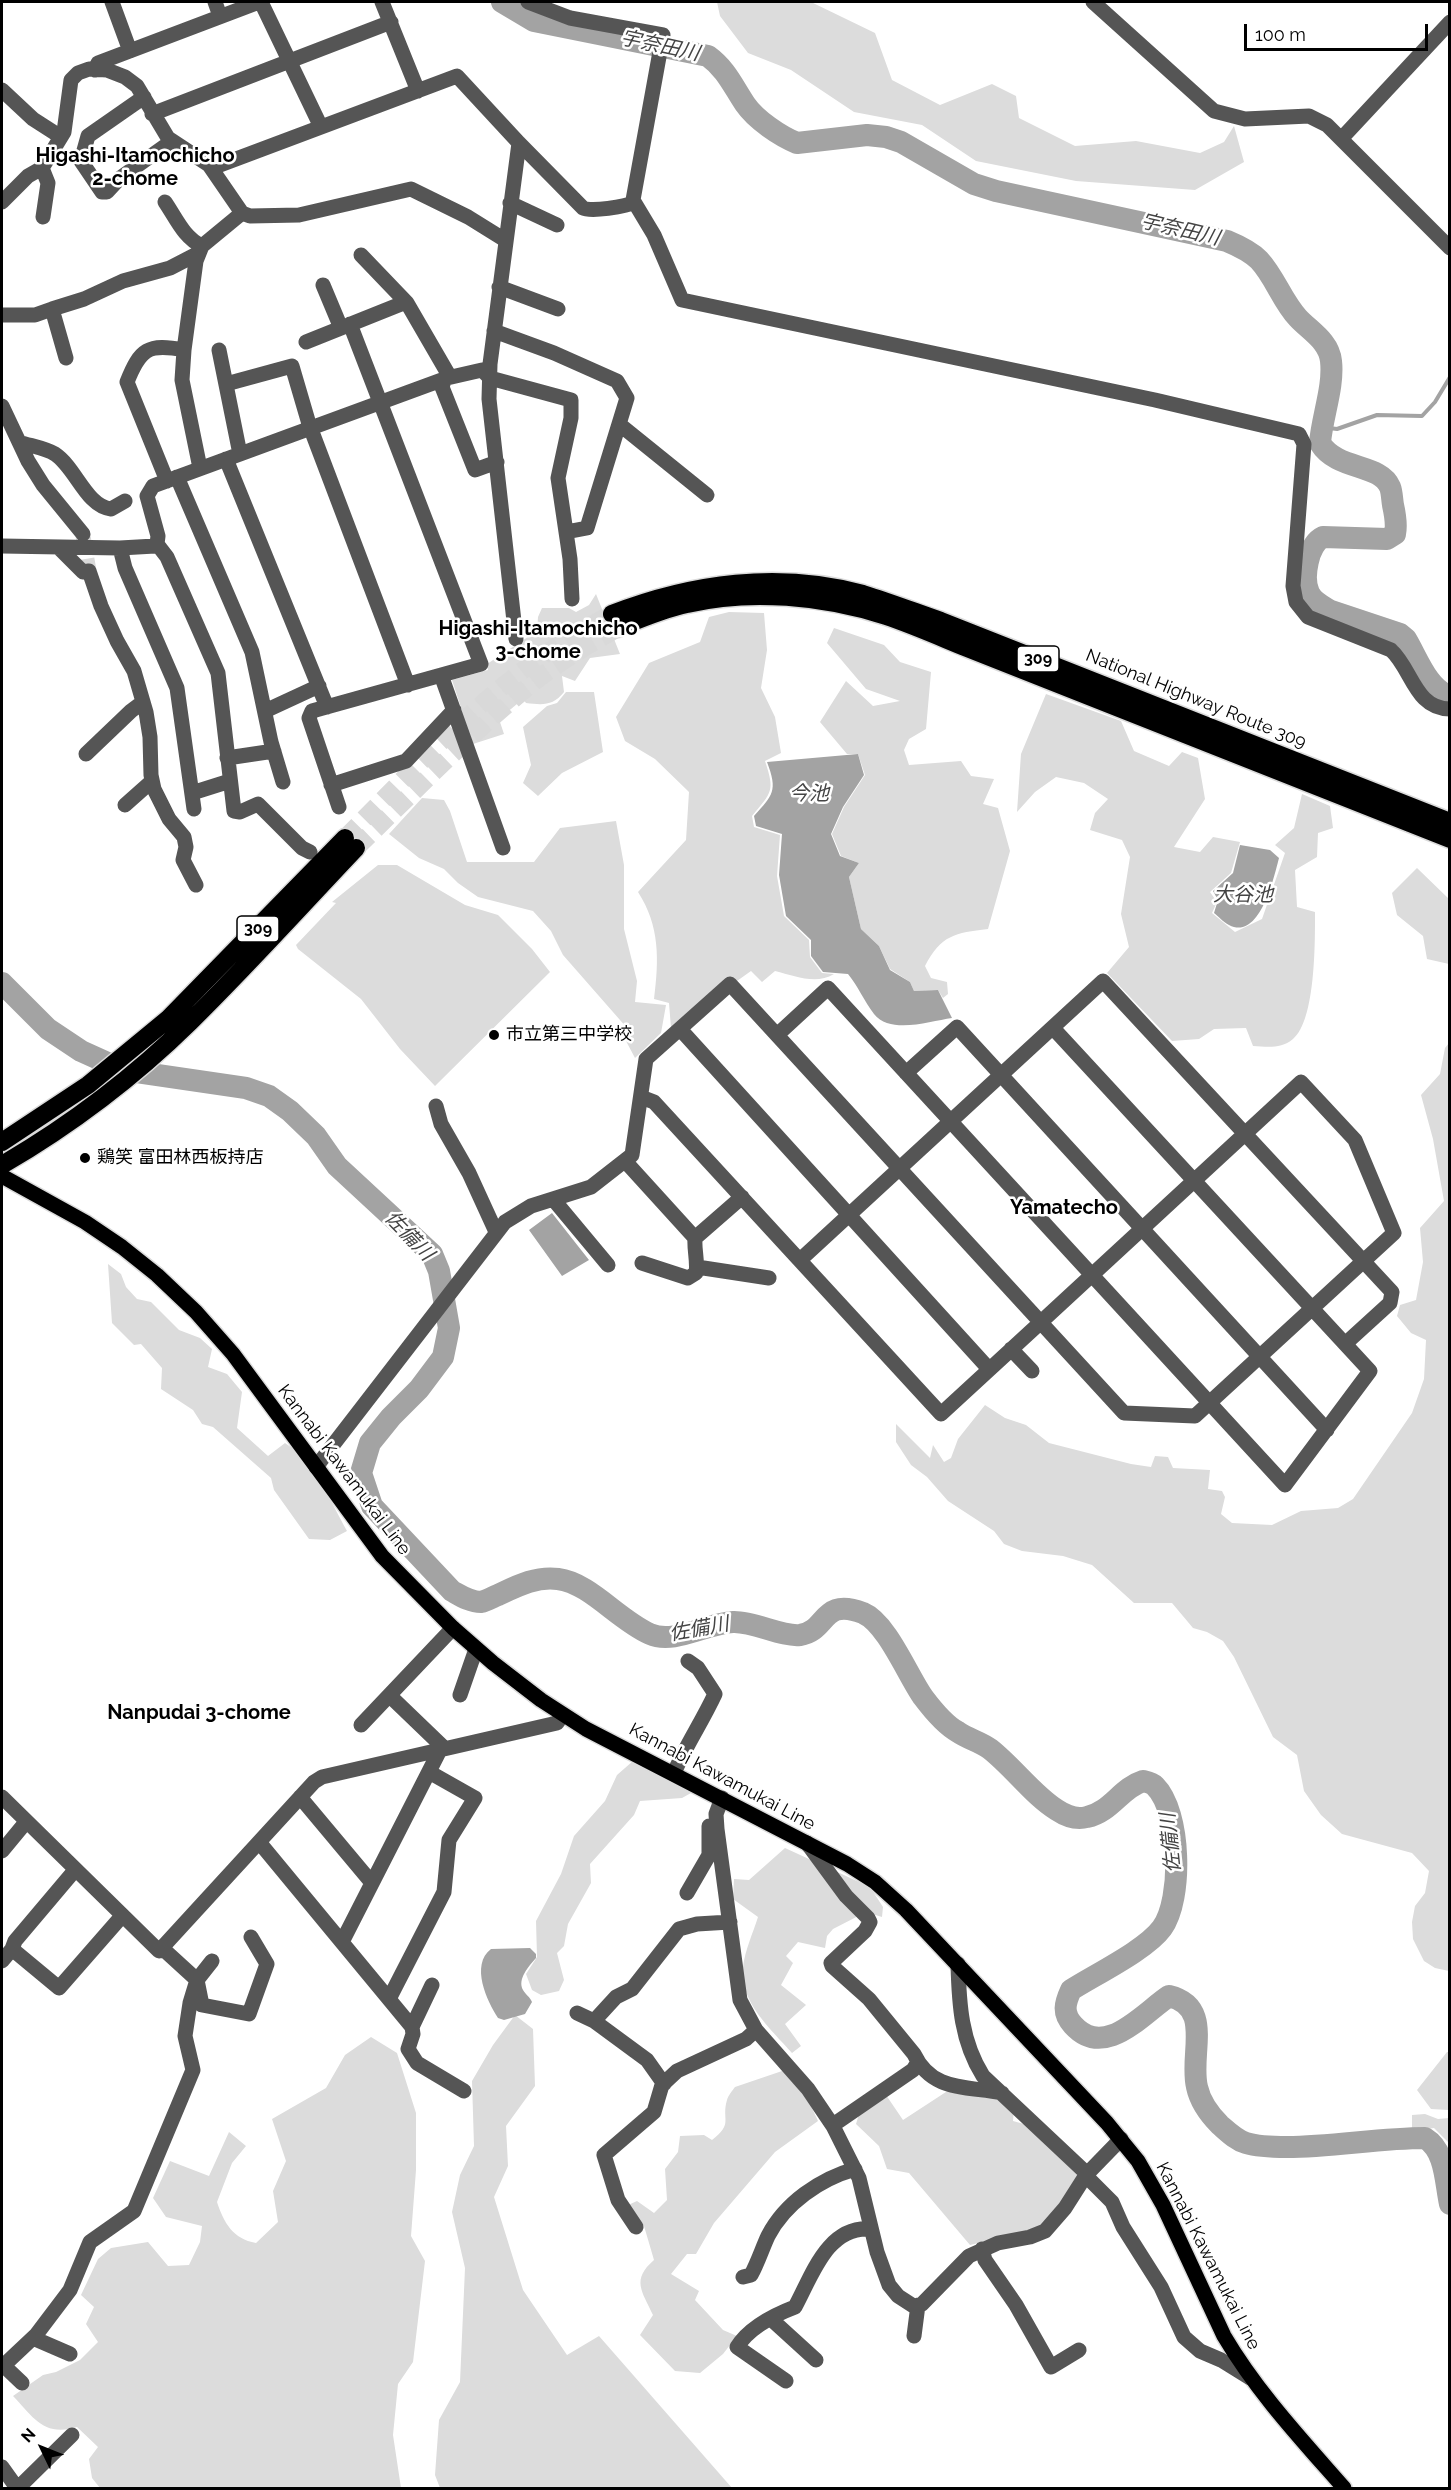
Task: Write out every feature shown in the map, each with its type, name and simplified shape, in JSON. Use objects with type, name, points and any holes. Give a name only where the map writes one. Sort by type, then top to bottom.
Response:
[{"type":"highway","name":"National Highway Route 309","points":[[1449,822],[940,621],[861,594],[826,586],[785,583],[727,584],[681,591],[615,621],[687,603],[716,599],[793,598],[851,606],[886,616],[1449,839]]},
{"type":"highway","name":"309","points":[[2,1142],[63,1102],[168,1019],[351,843],[190,1023],[136,1071],[27,1151],[2,1165]]},
{"type":"main road","name":"Kannabi Kawamukai Line","points":[[2,1176],[103,1234],[142,1262],[178,1294],[233,1354],[382,1556],[453,1628],[516,1682],[562,1715],[674,1773],[720,1803],[807,1844],[875,1882],[906,1910],[1121,2139],[1150,2182],[1224,2336],[1250,2378],[1344,2488]]},
{"type":"street","points":[[112,2],[130,51]]},
{"type":"street","points":[[95,70],[98,63],[130,51],[218,9],[260,2],[321,127]]},
{"type":"street","points":[[382,2],[418,91]]},
{"type":"street","points":[[528,2],[570,18],[663,35],[634,202],[654,236],[682,300],[1155,400],[1299,434],[1304,444],[1293,586],[1296,602],[1308,616],[1391,650],[1398,657],[1426,701],[1437,708],[1449,709]]},
{"type":"street","points":[[1093,2],[1214,111],[1245,119],[1309,116],[1327,125],[1449,248]]},
{"type":"street","points":[[152,114],[391,22]]},
{"type":"street","points":[[1341,139],[1449,22]]},
{"type":"street","points":[[2,202],[28,176],[42,168],[61,137],[67,125],[66,109],[71,80],[78,73],[106,70],[125,76],[137,86],[152,114],[172,141],[212,168],[242,213],[250,216],[299,215],[411,189],[468,217],[505,240]]},
{"type":"street","points":[[212,168],[456,76],[587,211],[629,206],[634,202]]},
{"type":"street","points":[[2,92],[33,119],[61,137]]},
{"type":"street","points":[[144,98],[88,136],[81,161],[102,192],[107,192],[120,178],[172,141]]},
{"type":"street","points":[[516,639],[489,399],[499,287],[519,143]]},
{"type":"street","points":[[42,168],[48,183],[42,217]]},
{"type":"street","points":[[165,202],[184,231],[201,249]]},
{"type":"street","points":[[510,203],[557,225]]},
{"type":"street","points":[[2,315],[35,315],[84,299],[123,281],[170,268],[201,249],[242,213]]},
{"type":"street","points":[[200,468],[182,380],[196,261],[201,249]]},
{"type":"street","points":[[361,255],[406,302],[447,372],[442,387],[475,470],[497,462]]},
{"type":"street","points":[[323,285],[346,326],[380,402],[481,664],[312,711],[309,718],[339,807]]},
{"type":"street","points":[[499,287],[558,309]]},
{"type":"street","points":[[306,342],[406,302]]},
{"type":"street","points":[[52,309],[66,358]]},
{"type":"street","points":[[494,331],[554,353],[617,381],[627,398],[586,528],[566,532]]},
{"type":"street","points":[[184,351],[155,347],[143,352],[134,365],[127,382],[252,652],[264,711],[283,782]]},
{"type":"street","points":[[219,350],[226,384],[233,456],[327,707]]},
{"type":"street","points":[[226,384],[292,366],[311,428],[408,685]]},
{"type":"street","points":[[310,852],[302,848],[258,804],[240,812],[234,811],[218,673],[167,557],[157,544],[158,536],[147,496],[153,486],[445,379],[476,369],[482,370],[490,378],[572,400],[571,417],[558,478],[572,599]]},
{"type":"street","points":[[2,406],[43,485],[83,534]]},
{"type":"street","points":[[619,424],[707,495]]},
{"type":"street","points":[[19,442],[55,454],[76,475],[92,500],[104,508],[111,509],[125,501]]},
{"type":"street","points":[[2,546],[120,548],[157,544]]},
{"type":"street","points":[[58,547],[83,572],[89,571],[105,614],[134,671],[150,737],[152,781],[169,819],[184,837],[186,847],[183,860],[196,885]]},
{"type":"street","points":[[120,548],[125,568],[177,688],[194,809]]},
{"type":"street","points":[[441,675],[503,848]]},
{"type":"street","points":[[264,711],[319,686]]},
{"type":"street","points":[[86,754],[130,711],[143,702]]},
{"type":"street","points":[[331,784],[406,761],[454,710]]},
{"type":"street","points":[[227,758],[274,751]]},
{"type":"street","points":[[125,805],[152,781]]},
{"type":"street","points":[[192,793],[230,781]]},
{"type":"street","points":[[800,1260],[1103,981],[1392,1292],[1390,1303],[1345,1344]]},
{"type":"street","points":[[316,1467],[496,1232],[519,1211],[591,1187],[632,1155],[646,1059],[730,984],[900,1168],[1041,1322],[1124,1413],[1196,1416],[1394,1233],[1356,1140],[1301,1082],[1195,1181],[1041,1322],[989,1369],[941,1414],[654,1102],[641,1097]]},
{"type":"street","points":[[777,1035],[828,988],[1286,1485],[1370,1371],[1053,1028]]},
{"type":"street","points":[[906,1073],[957,1027],[1327,1430]]},
{"type":"street","points":[[680,1029],[989,1369]]},
{"type":"street","points":[[436,1106],[441,1124],[469,1173],[496,1232]]},
{"type":"street","points":[[625,1161],[695,1238]]},
{"type":"street","points":[[642,1263],[688,1278],[696,1273],[695,1238],[741,1197]]},
{"type":"street","points":[[553,1199],[608,1265]]},
{"type":"street","points":[[697,1267],[769,1278]]},
{"type":"street","points":[[1011,1349],[1032,1371]]},
{"type":"street","points":[[361,1725],[453,1628]]},
{"type":"street","points":[[460,1695],[476,1649]]},
{"type":"street","points":[[674,1773],[686,1744],[700,1725],[715,1694],[698,1668],[688,1661]]},
{"type":"street","points":[[342,1942],[442,1746],[390,1696]]},
{"type":"street","points":[[2,1797],[159,1951],[300,1797],[322,1777],[557,1723],[562,1715]]},
{"type":"street","points":[[389,1999],[444,1892],[450,1840],[476,1798],[429,1772]]},
{"type":"street","points":[[300,1797],[372,1883]]},
{"type":"street","points":[[687,1893],[709,1855],[708,1815],[711,1806],[720,1803],[717,1829],[737,1991],[756,2030],[808,2089],[833,2125],[855,2169],[870,2229],[889,2285],[907,2304],[915,2307],[930,2297],[958,2264],[982,2249],[1045,2231],[1065,2208],[1086,2175],[1121,2139]]},
{"type":"street","points":[[2,1851],[26,1822]]},
{"type":"street","points":[[259,1842],[412,2027],[413,2034],[408,2049],[417,2063],[464,2091]]},
{"type":"street","points":[[807,1844],[846,1896],[870,1922],[865,1931],[831,1963],[832,1965],[869,1999],[918,2062],[942,2084],[1003,2094]]},
{"type":"street","points":[[75,1870],[15,1941],[7,1955],[59,1989],[123,1916]]},
{"type":"street","points":[[594,2022],[616,1997],[632,1989],[679,1929],[697,1924],[729,1922]]},
{"type":"street","points":[[162,1948],[197,1980],[202,2006],[249,2014],[267,1964],[251,1937]]},
{"type":"street","points":[[22,2383],[2,2366],[33,2338],[70,2290],[90,2242],[134,2211],[193,2070],[185,2036],[186,2026],[197,1980],[212,1961]]},
{"type":"street","points":[[958,1964],[959,2014],[975,2064],[983,2076],[1112,2202],[1123,2227],[1161,2287],[1184,2337],[1200,2350],[1250,2378]]},
{"type":"street","points":[[412,2027],[432,1985]]},
{"type":"street","points":[[577,2013],[594,2022],[647,2060],[664,2084]]},
{"type":"street","points":[[636,2227],[618,2200],[604,2155],[654,2112],[664,2084],[677,2071],[746,2038],[756,2030]]},
{"type":"street","points":[[833,2125],[913,2070],[918,2062]]},
{"type":"street","points":[[743,2277],[751,2275],[768,2236],[783,2214],[809,2191],[834,2175],[855,2169]]},
{"type":"street","points":[[786,2381],[737,2347],[748,2334],[795,2307],[811,2279],[814,2267],[839,2238],[847,2232],[870,2229]]},
{"type":"street","points":[[982,2249],[984,2260],[1016,2305],[1051,2367],[1079,2350]]},
{"type":"street","points":[[914,2336],[918,2305]]},
{"type":"street","points":[[771,2319],[816,2360]]},
{"type":"street","points":[[33,2338],[70,2354]]},
{"type":"street","points":[[2,2467],[18,2488],[72,2435]]},
{"type":"shaded area","points":[[717,2],[811,2],[875,33],[892,80],[940,105],[992,84],[1016,96],[1019,118],[1075,146],[1136,141],[1200,153],[1224,142],[1234,126],[1244,162],[1195,190],[1076,181],[976,161],[922,125],[854,112],[791,70],[748,53],[720,16]]},
{"type":"shaded area","points":[[596,594],[620,654],[590,658],[575,681],[562,676],[564,692],[552,702],[532,704],[526,703],[523,699],[499,719],[504,734],[473,744],[452,680],[488,670],[487,664],[537,631],[538,617],[542,608],[569,608],[576,612],[589,605]]},
{"type":"shaded area","points":[[729,612],[764,613],[767,650],[761,688],[775,717],[781,753],[765,761],[771,785],[770,791],[752,816],[754,827],[780,835],[777,876],[784,916],[809,940],[810,957],[822,973],[834,974],[813,979],[775,971],[762,982],[751,971],[671,1028],[669,1003],[654,999],[657,971],[656,944],[650,918],[638,892],[686,840],[689,792],[655,759],[625,741],[616,717],[649,663],[700,642],[709,617]]},
{"type":"shaded area","points":[[834,628],[884,645],[900,662],[931,672],[926,729],[909,739],[904,750],[909,765],[961,761],[971,776],[994,779],[983,804],[998,808],[1010,851],[988,929],[950,937],[937,948],[925,966],[931,978],[947,982],[948,994],[943,998],[938,990],[914,991],[910,982],[890,969],[879,946],[861,929],[849,877],[859,863],[841,856],[832,834],[844,807],[865,775],[858,754],[847,754],[820,722],[846,681],[873,706],[900,701],[866,689],[827,643]]},
{"type":"shaded area","points":[[566,692],[594,692],[603,752],[562,773],[538,796],[523,783],[531,765],[523,727],[547,706],[557,703]]},
{"type":"shaded area","points":[[1046,694],[1121,721],[1134,751],[1169,766],[1182,752],[1198,758],[1205,799],[1174,847],[1200,852],[1213,837],[1240,842],[1231,873],[1210,892],[1217,902],[1212,913],[1235,932],[1262,919],[1285,853],[1275,845],[1294,828],[1302,794],[1330,806],[1333,828],[1318,833],[1317,857],[1295,870],[1297,907],[1315,912],[1313,979],[1310,998],[1301,1029],[1293,1039],[1274,1047],[1253,1046],[1246,1028],[1214,1029],[1199,1039],[1172,1041],[1107,973],[1129,947],[1121,914],[1130,857],[1122,840],[1090,830],[1095,813],[1108,799],[1084,783],[1056,777],[1035,792],[1017,812],[1021,754]]},
{"type":"shaded area","points":[[422,798],[444,800],[467,862],[534,862],[560,828],[616,821],[624,865],[624,929],[637,981],[635,1002],[666,1005],[661,1033],[635,1058],[626,1041],[627,1028],[563,955],[551,931],[533,911],[478,897],[458,883],[444,869],[419,858],[389,834]]},
{"type":"shaded area","points":[[378,865],[397,865],[465,905],[498,915],[532,949],[550,972],[435,1086],[400,1049],[361,999],[296,945],[336,903],[332,902]]},
{"type":"shaded area","points":[[1417,868],[1449,899],[1449,964],[1427,959],[1423,936],[1397,915],[1392,893]]},
{"type":"shaded area","points":[[1449,1043],[1449,1971],[1435,1968],[1424,1961],[1413,1939],[1412,1922],[1415,1906],[1425,1893],[1429,1871],[1412,1853],[1342,1834],[1321,1815],[1304,1791],[1297,1755],[1273,1737],[1234,1657],[1223,1641],[1207,1632],[1193,1628],[1172,1603],[1134,1603],[1092,1565],[1063,1556],[1022,1551],[1004,1544],[994,1531],[948,1501],[927,1477],[911,1465],[896,1442],[896,1424],[930,1458],[933,1445],[944,1462],[951,1458],[958,1439],[985,1405],[1005,1418],[1026,1425],[1049,1443],[1151,1467],[1155,1456],[1168,1457],[1173,1468],[1210,1470],[1208,1489],[1222,1491],[1225,1497],[1221,1514],[1232,1523],[1272,1525],[1301,1511],[1338,1508],[1353,1499],[1412,1413],[1424,1379],[1426,1340],[1411,1333],[1397,1316],[1400,1305],[1416,1300],[1423,1262],[1420,1228],[1444,1201],[1433,1139],[1421,1095],[1440,1074],[1445,1048]]},
{"type":"shaded area","points":[[108,1264],[121,1274],[126,1287],[137,1299],[151,1302],[179,1330],[200,1338],[212,1349],[208,1367],[227,1374],[242,1392],[237,1428],[268,1456],[285,1443],[296,1451],[321,1482],[347,1531],[330,1540],[309,1539],[274,1490],[271,1478],[213,1427],[202,1424],[193,1410],[161,1389],[162,1368],[141,1344],[134,1345],[112,1323]]},
{"type":"shaded area","points":[[633,1761],[691,1793],[682,1798],[640,1801],[634,1815],[590,1864],[591,1883],[568,1924],[564,1946],[557,1953],[564,1980],[559,1991],[541,1995],[532,1990],[526,1974],[537,1957],[536,1921],[561,1874],[574,1836],[605,1801],[617,1775]]},
{"type":"shaded area","points":[[785,1848],[870,1887],[883,1907],[882,1917],[866,1912],[833,1929],[827,1936],[825,1948],[798,1942],[786,1956],[793,1963],[781,1985],[806,2005],[785,2024],[801,2046],[792,2053],[758,2014],[746,1992],[743,1967],[758,1917],[733,1899],[734,1879],[749,1880]]},
{"type":"shaded area","points":[[515,2015],[533,2029],[535,2086],[506,2126],[508,2166],[494,2197],[523,2290],[567,2355],[599,2336],[732,2488],[440,2488],[435,2475],[439,2420],[460,2382],[465,2268],[452,2212],[460,2175],[474,2146],[472,2081],[493,2045]]},
{"type":"shaded area","points":[[371,2037],[397,2053],[416,2113],[416,2170],[411,2236],[425,2261],[413,2362],[398,2384],[393,2435],[401,2488],[100,2488],[92,2478],[89,2459],[98,2447],[77,2427],[56,2429],[40,2424],[13,2396],[43,2375],[56,2372],[80,2360],[98,2342],[86,2324],[94,2307],[81,2295],[98,2259],[111,2248],[148,2242],[168,2266],[189,2265],[200,2242],[202,2226],[166,2217],[153,2198],[170,2161],[209,2176],[229,2132],[246,2146],[232,2163],[217,2202],[223,2217],[235,2234],[256,2243],[278,2222],[273,2191],[286,2161],[272,2119],[326,2088],[345,2055]]},
{"type":"shaded area","points":[[1447,2052],[1450,2052],[1449,2110],[1431,2109],[1417,2090]]},
{"type":"shaded area","points":[[785,2070],[811,2106],[818,2121],[775,2152],[714,2223],[696,2254],[687,2254],[671,2274],[699,2291],[695,2300],[723,2330],[737,2336],[723,2354],[700,2373],[675,2371],[640,2335],[653,2315],[642,2292],[641,2280],[647,2267],[654,2260],[644,2226],[626,2206],[637,2201],[654,2213],[667,2200],[665,2169],[678,2152],[680,2136],[704,2135],[712,2140],[725,2125],[727,2100],[735,2087]]},
{"type":"shaded area","points":[[949,2090],[1004,2097],[1014,2109],[1013,2121],[1031,2126],[1081,2172],[1052,2217],[1035,2229],[970,2245],[909,2173],[887,2169],[879,2146],[856,2124],[860,2111],[886,2095],[903,2120]]},
{"type":"shaded area","points":[[1425,2114],[1438,2119],[1449,2118],[1449,2143],[1434,2128],[1412,2131],[1412,2115]]},
{"type":"water","name":"今池","points":[[858,754],[864,775],[843,807],[831,834],[840,856],[859,863],[849,877],[861,929],[879,946],[890,970],[910,982],[914,991],[938,990],[952,1018],[911,1025],[890,1024],[881,1020],[870,1009],[848,974],[823,972],[811,956],[811,940],[786,916],[779,875],[782,834],[756,826],[754,816],[772,792],[772,780],[767,762]]},
{"type":"water","name":"大谷池","points":[[1240,845],[1270,850],[1279,858],[1264,905],[1249,924],[1240,927],[1229,925],[1214,913],[1218,900],[1213,891],[1233,873]]},
{"type":"water","points":[[552,1213],[589,1260],[562,1276],[529,1230]]},
{"type":"water","points":[[530,1948],[536,1954],[536,1958],[525,1973],[522,1986],[532,2002],[525,2014],[504,2020],[498,2018],[482,1983],[482,1964],[485,1956],[491,1949]]},
{"type":"waterway","name":"宇奈田川","points":[[502,2],[534,21],[708,56],[724,72],[755,116],[776,132],[797,143],[867,135],[886,137],[901,142],[974,184],[996,191],[1227,241],[1252,254],[1265,267],[1292,311],[1323,342],[1330,354],[1331,381],[1320,443],[1327,452],[1337,458],[1385,479],[1392,493],[1396,520],[1395,534],[1387,539],[1323,537],[1310,554],[1306,571],[1309,593],[1315,601],[1331,611],[1400,634],[1406,639],[1429,680],[1442,693],[1450,696]]},
{"type":"waterway","points":[[1321,427],[1337,429],[1377,415],[1422,416],[1435,402],[1450,377]]},
{"type":"waterway","name":"佐備川","points":[[2,983],[48,1029],[81,1051],[123,1070],[246,1088],[269,1096],[290,1111],[316,1136],[337,1166],[432,1254],[439,1271],[449,1328],[443,1357],[419,1389],[391,1417],[370,1443],[361,1473],[372,1506],[452,1591],[469,1600],[481,1602],[527,1582],[558,1579],[581,1587],[638,1628],[659,1637],[680,1635],[733,1622],[785,1634],[800,1635],[816,1628],[832,1612],[849,1609],[863,1613],[880,1627],[889,1638],[923,1697],[944,1721],[953,1729],[990,1749],[1040,1797],[1060,1812],[1075,1818],[1087,1817],[1103,1810],[1135,1784],[1143,1781],[1152,1784],[1164,1798],[1174,1835],[1176,1877],[1169,1915],[1162,1928],[1145,1945],[1071,1990],[1066,2008],[1070,2021],[1085,2035],[1098,2038],[1110,2036],[1135,2022],[1169,1996],[1183,2002],[1191,2010],[1196,2021],[1195,2074],[1198,2092],[1213,2117],[1232,2136],[1242,2142],[1277,2147],[1425,2138],[1432,2144],[1441,2159],[1450,2204]]},
{"type":"tunnel","points":[[83,536],[89,571]]},
{"type":"tunnel","points":[[345,838],[438,745],[503,686],[573,635],[612,614]]},
{"type":"tunnel","points":[[356,848],[443,763],[511,701],[554,667],[618,628]]},
{"type":"place","name":"市立第三中学校","points":[[494,1035]]},
{"type":"place","name":"鶏笑 富田林西板持店","points":[[85,1158]]},
{"type":"district","name":"Higashi-Itamochicho 2-chome","points":[[135,168]]},
{"type":"district","name":"Higashi-Itamochicho 3-chome","points":[[538,640]]},
{"type":"district","name":"Yamatecho","points":[[1064,1208]]},
{"type":"district","name":"Nanpudai 3-chome","points":[[199,1713]]}]
